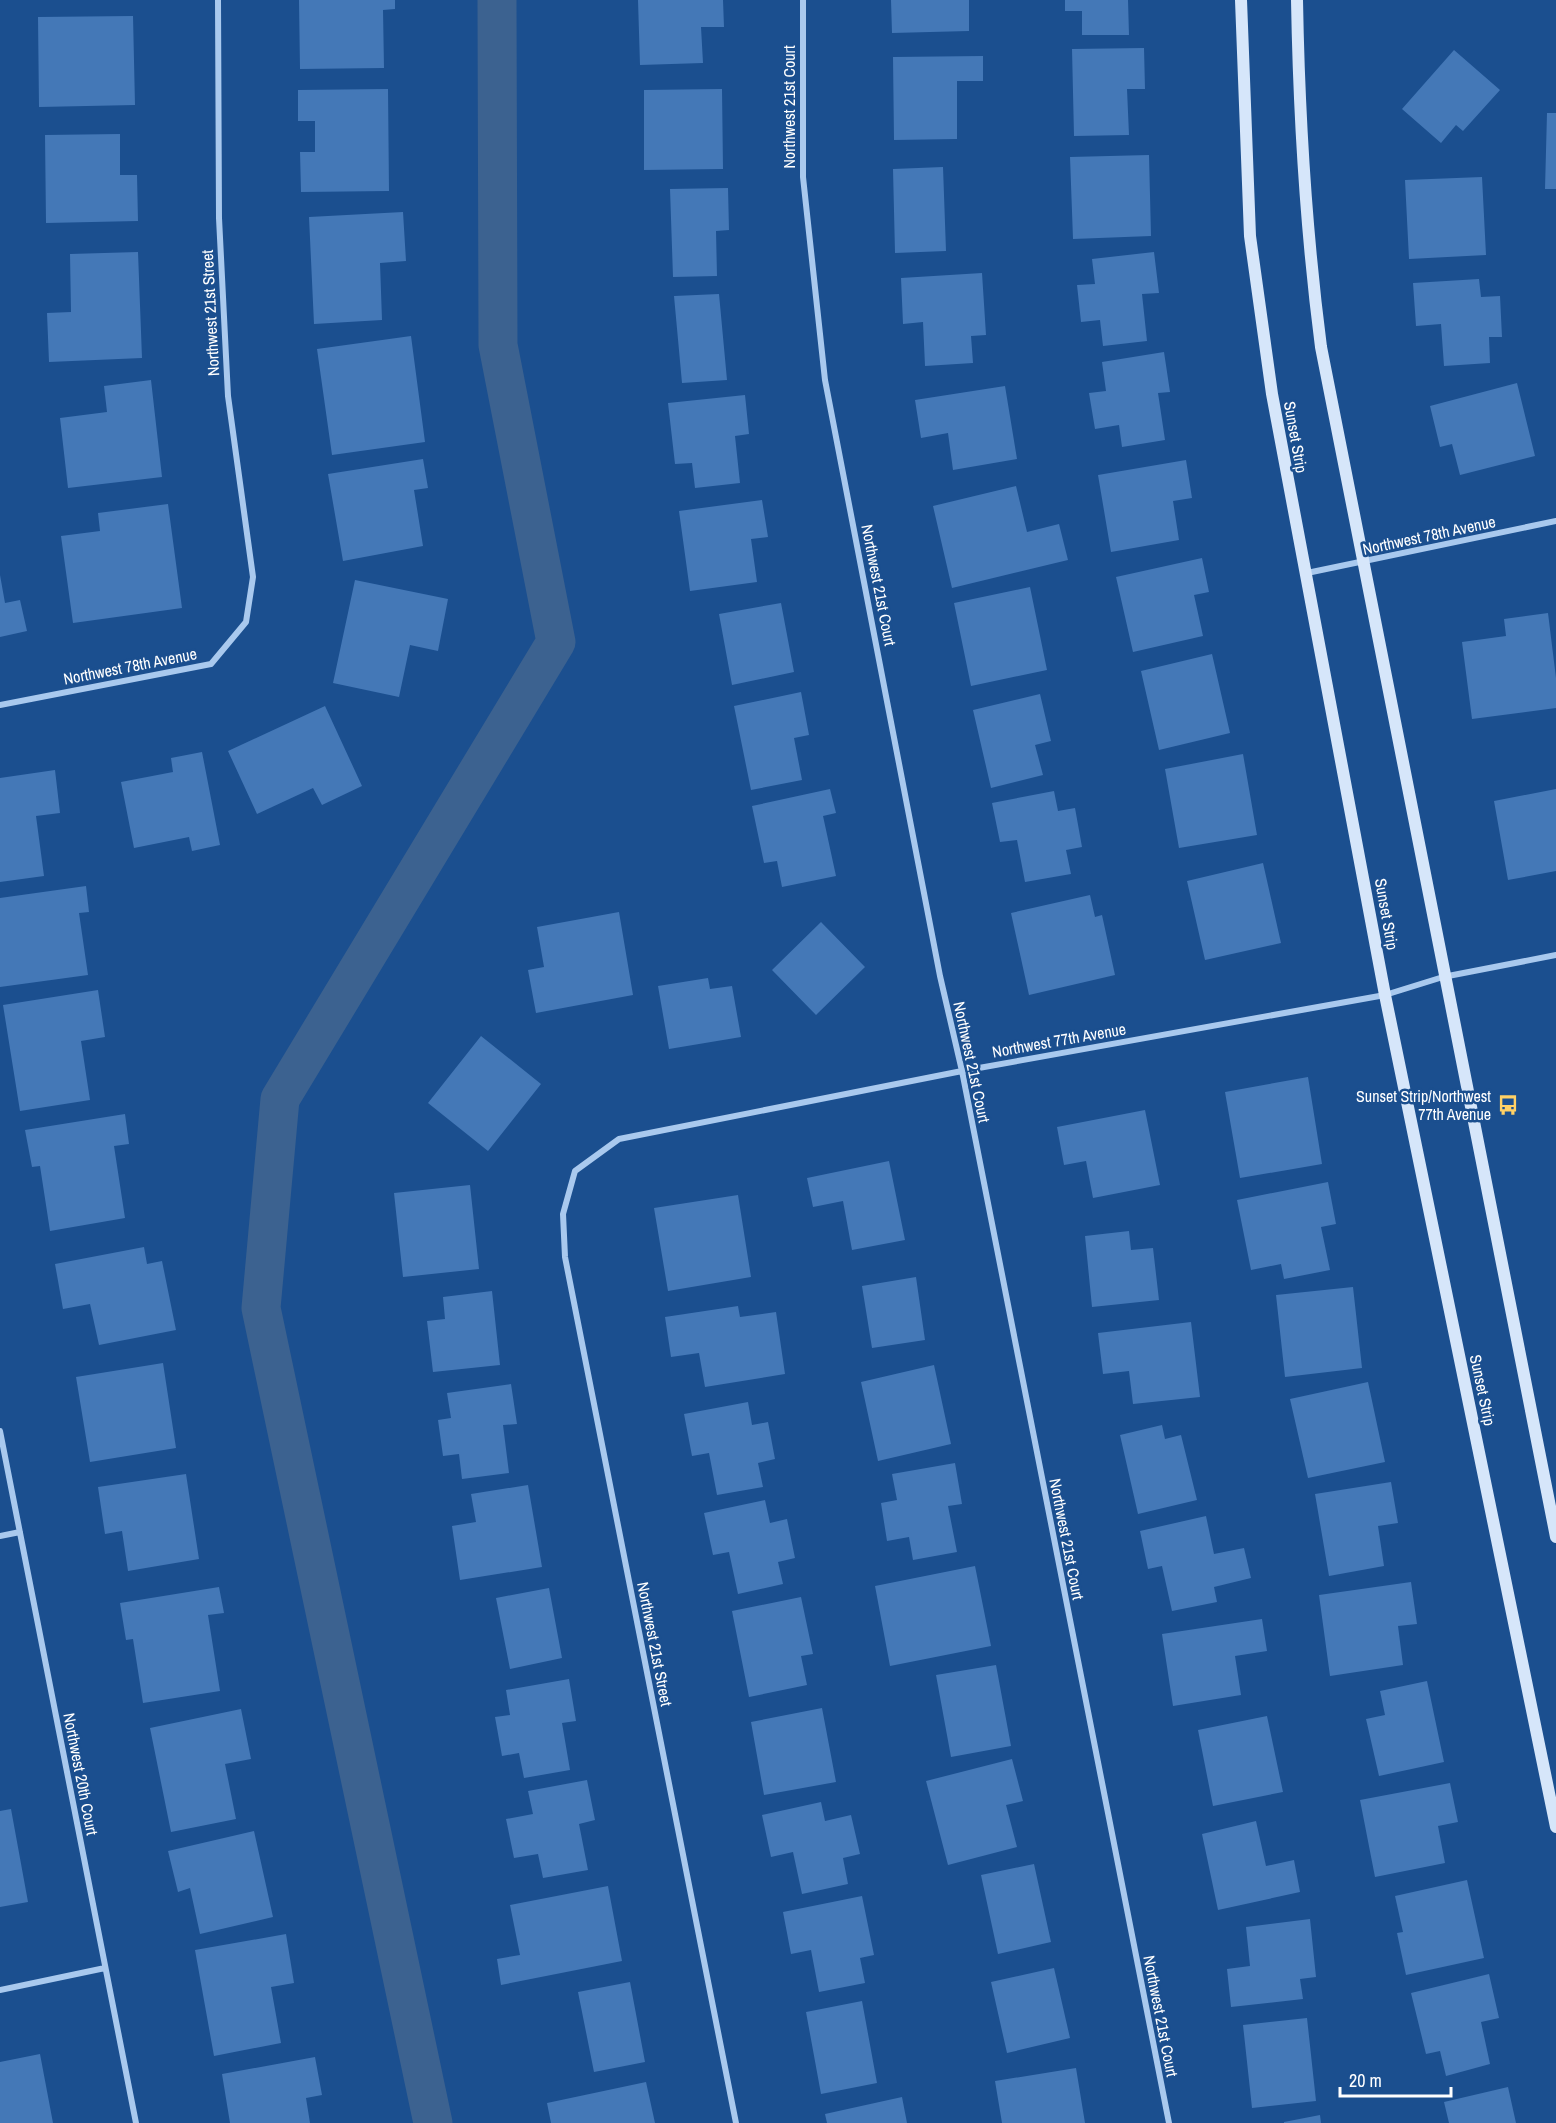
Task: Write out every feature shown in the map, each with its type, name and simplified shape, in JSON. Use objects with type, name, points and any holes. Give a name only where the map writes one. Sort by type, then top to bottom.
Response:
[{"type":"street","name":"Northwest 21st Street","points":[[218,0],[219,218],[228,396],[253,577],[246,622]]},
{"type":"street","name":"Northwest 21st Court","points":[[803,0],[803,177],[825,380],[940,976],[962,1071],[1169,2123]]},
{"type":"street","name":"Sunset Strip","points":[[1241,0],[1250,236],[1272,394],[1385,995],[1556,1827]]},
{"type":"street","points":[[1297,0],[1300,122],[1312,283],[1326,378],[1443,977],[1556,1537]]},
{"type":"street","name":"Northwest 78th Avenue","points":[[1307,573],[1556,521]]},
{"type":"street","name":"Northwest 78th Avenue","points":[[0,705],[211,664],[246,622]]},
{"type":"street","name":"Northwest 77th Avenue","points":[[575,1171],[619,1139],[962,1071],[1385,995],[1443,977],[1556,955]]},
{"type":"street","name":"Northwest 21st Street","points":[[575,1171],[563,1214],[565,1257],[736,2123]]},
{"type":"street","name":"Northwest 20th Court","points":[[0,1431],[136,2123]]},
{"type":"street","points":[[0,1536],[20,1532]]},
{"type":"street","points":[[0,1990],[105,1968]]},
{"type":"building","points":[[299,0],[395,0],[395,9],[383,10],[384,68],[300,69]]},
{"type":"building","points":[[638,0],[723,0],[724,27],[701,27],[703,63],[640,65]]},
{"type":"building","points":[[891,0],[969,0],[969,31],[892,33]]},
{"type":"building","points":[[1065,0],[1128,0],[1129,35],[1082,35],[1082,11],[1065,11]]},
{"type":"building","points":[[133,16],[135,105],[39,107],[38,17]]},
{"type":"building","points":[[1144,48],[1145,89],[1127,89],[1129,135],[1074,136],[1072,49]]},
{"type":"building","points":[[1454,50],[1500,90],[1463,131],[1456,125],[1441,143],[1402,109]]},
{"type":"building","points":[[983,56],[983,81],[957,81],[957,139],[894,140],[893,57]]},
{"type":"building","points":[[388,89],[389,191],[301,192],[300,152],[315,152],[315,121],[298,121],[298,90]]},
{"type":"building","points":[[722,89],[723,169],[644,170],[644,90]]},
{"type":"building","points":[[1547,113],[1556,113],[1556,189],[1545,189]]},
{"type":"building","points":[[120,134],[120,175],[137,175],[138,221],[46,223],[45,135]]},
{"type":"building","points":[[1149,155],[1151,236],[1073,239],[1070,157]]},
{"type":"building","points":[[943,167],[946,251],[895,253],[893,169]]},
{"type":"building","points":[[1482,177],[1486,255],[1409,259],[1405,180]]},
{"type":"building","points":[[728,188],[729,230],[716,231],[717,276],[673,277],[670,189]]},
{"type":"building","points":[[403,212],[406,261],[380,263],[382,320],[314,324],[309,217]]},
{"type":"building","points":[[138,252],[142,358],[49,362],[47,313],[71,312],[70,254]]},
{"type":"building","points":[[1154,252],[1159,293],[1142,294],[1147,341],[1103,346],[1100,320],[1081,322],[1077,285],[1095,284],[1092,259]]},
{"type":"building","points":[[982,273],[986,335],[971,336],[973,363],[925,366],[923,322],[903,324],[901,278]]},
{"type":"building","points":[[1479,279],[1481,297],[1500,296],[1502,337],[1489,337],[1490,363],[1444,366],[1441,324],[1416,326],[1413,283]]},
{"type":"building","points":[[719,294],[727,380],[682,383],[674,296]]},
{"type":"building","points":[[411,336],[425,442],[332,455],[317,349]]},
{"type":"building","points":[[1164,352],[1170,392],[1158,393],[1165,440],[1122,447],[1119,425],[1095,429],[1089,393],[1106,391],[1102,362]]},
{"type":"building","points":[[151,380],[162,477],[68,488],[60,418],[107,412],[104,386]]},
{"type":"building","points":[[1517,383],[1535,456],[1460,475],[1452,444],[1440,447],[1430,406]]},
{"type":"building","points":[[1005,386],[1017,459],[953,470],[948,433],[921,438],[915,400]]},
{"type":"building","points":[[745,395],[749,434],[735,436],[740,483],[695,488],[692,463],[675,464],[668,403]]},
{"type":"building","points":[[423,459],[428,488],[414,490],[423,546],[343,561],[328,474]]},
{"type":"building","points":[[1186,460],[1192,498],[1173,501],[1179,540],[1111,552],[1098,475]]},
{"type":"building","points":[[1016,486],[1027,532],[1059,524],[1068,560],[952,588],[933,506]]},
{"type":"building","points":[[762,500],[768,537],[751,539],[757,582],[690,591],[679,511]]},
{"type":"building","points":[[168,504],[182,608],[73,623],[61,536],[100,531],[98,513]]},
{"type":"building","points":[[1202,558],[1209,592],[1194,595],[1203,636],[1133,652],[1116,577]]},
{"type":"building","points":[[0,575],[5,603],[20,600],[27,631],[0,637]]},
{"type":"building","points":[[355,580],[448,599],[438,651],[410,645],[399,697],[333,683]]},
{"type":"building","points":[[1030,587],[1047,670],[971,686],[954,603]]},
{"type":"building","points":[[781,603],[794,672],[732,685],[719,614]]},
{"type":"building","points":[[1548,613],[1556,678],[1556,708],[1472,719],[1462,642],[1506,636],[1504,619]]},
{"type":"building","points":[[1212,654],[1230,733],[1159,750],[1141,671]]},
{"type":"building","points":[[801,692],[809,735],[794,738],[802,780],[751,790],[734,706]]},
{"type":"building","points":[[1040,694],[1051,741],[1035,745],[1043,775],[991,788],[973,710]]},
{"type":"building","points":[[325,706],[362,786],[322,805],[313,788],[257,814],[228,751]]},
{"type":"building","points":[[202,752],[220,845],[192,851],[189,837],[134,848],[121,782],[173,772],[171,758]]},
{"type":"building","points":[[1243,754],[1257,835],[1179,848],[1165,769]]},
{"type":"building","points":[[55,770],[60,813],[36,816],[44,876],[0,882],[0,778]]},
{"type":"building","points":[[830,789],[836,813],[823,816],[836,876],[782,887],[777,861],[764,863],[752,806]]},
{"type":"building","points":[[1556,789],[1556,871],[1508,880],[1494,801]]},
{"type":"building","points":[[1054,791],[1058,811],[1075,808],[1082,847],[1066,850],[1071,874],[1025,882],[1017,840],[1000,842],[992,803]]},
{"type":"building","points":[[1263,863],[1281,943],[1205,960],[1187,881]]},
{"type":"building","points":[[86,886],[89,912],[79,913],[88,975],[0,987],[0,898]]},
{"type":"building","points":[[1090,895],[1095,917],[1102,915],[1115,975],[1029,995],[1011,913]]},
{"type":"building","points":[[619,912],[633,995],[536,1013],[528,970],[544,967],[537,927]]},
{"type":"building","points":[[821,922],[865,967],[816,1015],[772,970]]},
{"type":"building","points":[[708,978],[710,989],[732,986],[741,1037],[669,1049],[658,986]]},
{"type":"building","points":[[98,990],[105,1037],[81,1041],[90,1100],[20,1111],[3,1005]]},
{"type":"building","points":[[481,1036],[541,1084],[488,1151],[428,1103]]},
{"type":"building","points":[[1308,1077],[1322,1164],[1240,1178],[1225,1092]]},
{"type":"building","points":[[1145,1110],[1160,1185],[1093,1198],[1086,1161],[1064,1165],[1057,1127]]},
{"type":"building","points":[[125,1114],[129,1144],[114,1146],[125,1218],[50,1231],[40,1166],[32,1167],[25,1130]]},
{"type":"building","points":[[889,1161],[905,1240],[852,1250],[843,1201],[813,1207],[807,1178]]},
{"type":"building","points":[[1328,1182],[1336,1224],[1321,1227],[1330,1270],[1284,1279],[1281,1264],[1251,1270],[1237,1200]]},
{"type":"building","points":[[470,1185],[479,1269],[403,1277],[394,1193]]},
{"type":"building","points":[[738,1195],[751,1277],[668,1291],[654,1208]]},
{"type":"building","points":[[1129,1231],[1131,1250],[1153,1248],[1159,1300],[1092,1307],[1085,1236]]},
{"type":"building","points":[[144,1247],[147,1264],[162,1261],[176,1330],[99,1345],[90,1304],[63,1309],[55,1264]]},
{"type":"building","points":[[916,1277],[925,1340],[872,1348],[862,1286]]},
{"type":"building","points":[[1353,1287],[1362,1368],[1285,1377],[1276,1295]]},
{"type":"building","points":[[492,1291],[500,1365],[433,1372],[427,1321],[445,1319],[443,1297]]},
{"type":"building","points":[[738,1306],[740,1317],[776,1312],[785,1374],[705,1387],[699,1353],[671,1357],[665,1317]]},
{"type":"building","points":[[1191,1322],[1200,1397],[1133,1404],[1129,1371],[1103,1374],[1098,1333]]},
{"type":"building","points":[[163,1363],[176,1448],[90,1462],[76,1377]]},
{"type":"building","points":[[934,1365],[951,1444],[878,1461],[861,1382]]},
{"type":"building","points":[[1368,1382],[1385,1462],[1308,1478],[1290,1399]]},
{"type":"building","points":[[511,1384],[517,1424],[503,1425],[509,1473],[462,1479],[459,1454],[443,1456],[438,1420],[451,1418],[447,1393]]},
{"type":"building","points":[[748,1402],[752,1425],[768,1422],[775,1459],[758,1463],[763,1487],[717,1495],[709,1453],[692,1456],[684,1414]]},
{"type":"building","points":[[1162,1425],[1165,1439],[1181,1435],[1197,1500],[1138,1514],[1120,1435]]},
{"type":"building","points":[[955,1463],[962,1504],[948,1506],[957,1552],[913,1560],[909,1537],[887,1541],[881,1503],[897,1500],[892,1474]]},
{"type":"building","points":[[186,1474],[199,1559],[128,1571],[122,1531],[105,1534],[98,1487]]},
{"type":"building","points":[[1391,1482],[1398,1523],[1378,1526],[1384,1566],[1329,1576],[1315,1494]]},
{"type":"building","points":[[528,1485],[542,1567],[460,1580],[452,1526],[476,1522],[471,1494]]},
{"type":"building","points":[[765,1500],[770,1523],[787,1519],[795,1558],[778,1562],[783,1584],[738,1594],[729,1552],[713,1555],[704,1513]]},
{"type":"building","points":[[1206,1516],[1214,1554],[1244,1548],[1251,1578],[1214,1587],[1217,1602],[1172,1611],[1162,1566],[1148,1569],[1140,1531]]},
{"type":"building","points":[[975,1566],[991,1646],[890,1666],[875,1586]]},
{"type":"building","points":[[1411,1582],[1417,1624],[1398,1626],[1403,1665],[1330,1676],[1319,1595]]},
{"type":"building","points":[[219,1587],[224,1613],[208,1615],[220,1691],[143,1703],[133,1639],[126,1640],[120,1603]]},
{"type":"building","points":[[549,1588],[562,1658],[510,1669],[496,1598]]},
{"type":"building","points":[[801,1597],[813,1654],[801,1656],[807,1685],[749,1697],[732,1611]]},
{"type":"building","points":[[1262,1619],[1267,1651],[1235,1656],[1241,1695],[1173,1706],[1162,1634]]},
{"type":"building","points":[[996,1665],[1011,1746],[951,1757],[936,1675]]},
{"type":"building","points":[[569,1679],[576,1721],[562,1723],[570,1770],[524,1778],[519,1753],[502,1756],[495,1717],[510,1715],[506,1690]]},
{"type":"building","points":[[1427,1681],[1444,1762],[1379,1776],[1366,1719],[1385,1715],[1380,1691]]},
{"type":"building","points":[[822,1708],[836,1782],[764,1795],[751,1722]]},
{"type":"building","points":[[241,1709],[251,1759],[225,1764],[236,1819],[171,1832],[150,1728]]},
{"type":"building","points":[[1267,1716],[1283,1792],[1213,1806],[1198,1730]]},
{"type":"building","points":[[1012,1759],[1023,1801],[1006,1805],[1017,1847],[948,1865],[926,1781]]},
{"type":"building","points":[[587,1780],[595,1820],[579,1824],[588,1870],[543,1878],[538,1854],[514,1858],[506,1819],[533,1814],[528,1791]]},
{"type":"building","points":[[1450,1783],[1458,1822],[1438,1826],[1445,1863],[1375,1877],[1360,1800]]},
{"type":"building","points":[[821,1802],[825,1821],[851,1815],[860,1854],[843,1858],[848,1884],[802,1894],[793,1852],[771,1857],[762,1815]]},
{"type":"building","points":[[11,1809],[28,1902],[0,1907],[0,1811]]},
{"type":"building","points":[[1256,1821],[1266,1866],[1294,1860],[1300,1892],[1218,1910],[1202,1834]]},
{"type":"building","points":[[254,1831],[273,1917],[200,1934],[190,1888],[178,1892],[168,1851]]},
{"type":"building","points":[[1034,1864],[1051,1942],[998,1954],[981,1875]]},
{"type":"building","points":[[1467,1880],[1484,1958],[1406,1975],[1397,1933],[1403,1932],[1395,1896]]},
{"type":"building","points":[[608,1886],[622,1961],[501,1985],[497,1959],[520,1955],[510,1905]]},
{"type":"building","points":[[862,1896],[874,1955],[860,1958],[865,1983],[819,1992],[811,1950],[791,1954],[783,1912]]},
{"type":"building","points":[[1310,1919],[1316,1977],[1300,1979],[1303,1999],[1231,2007],[1227,1969],[1250,1966],[1246,1927]]},
{"type":"building","points":[[286,1934],[294,1983],[271,1987],[281,2043],[214,2056],[195,1950]]},
{"type":"building","points":[[1054,1968],[1070,2038],[1007,2053],[991,1982]]},
{"type":"building","points":[[1489,1974],[1499,2018],[1481,2022],[1490,2064],[1446,2076],[1440,2051],[1426,2054],[1411,1993]]},
{"type":"building","points":[[630,1982],[645,2062],[594,2072],[578,1992]]},
{"type":"building","points":[[862,2001],[877,2083],[821,2094],[806,2012]]},
{"type":"building","points":[[1307,2018],[1316,2101],[1252,2108],[1243,2025]]},
{"type":"building","points":[[40,2054],[53,2123],[0,2123],[0,2062]]},
{"type":"building","points":[[315,2057],[322,2095],[306,2098],[310,2123],[230,2123],[222,2074]]},
{"type":"building","points":[[1076,2068],[1085,2123],[1002,2123],[995,2081]]},
{"type":"building","points":[[646,2082],[655,2123],[551,2123],[547,2103]]},
{"type":"building","points":[[1508,2087],[1516,2123],[1449,2123],[1444,2102]]},
{"type":"building","points":[[902,2097],[907,2123],[827,2123],[825,2114]]},
{"type":"building","points":[[1320,2115],[1321,2123],[1284,2123],[1284,2122]]},
{"type":"waterway","points":[[433,2123],[261,1308],[280,1099],[556,642],[498,345],[497,0]]},
{"type":"place","name":"Sunset Strip/Northwest 77th Avenue","points":[[1508,1105]]}]
